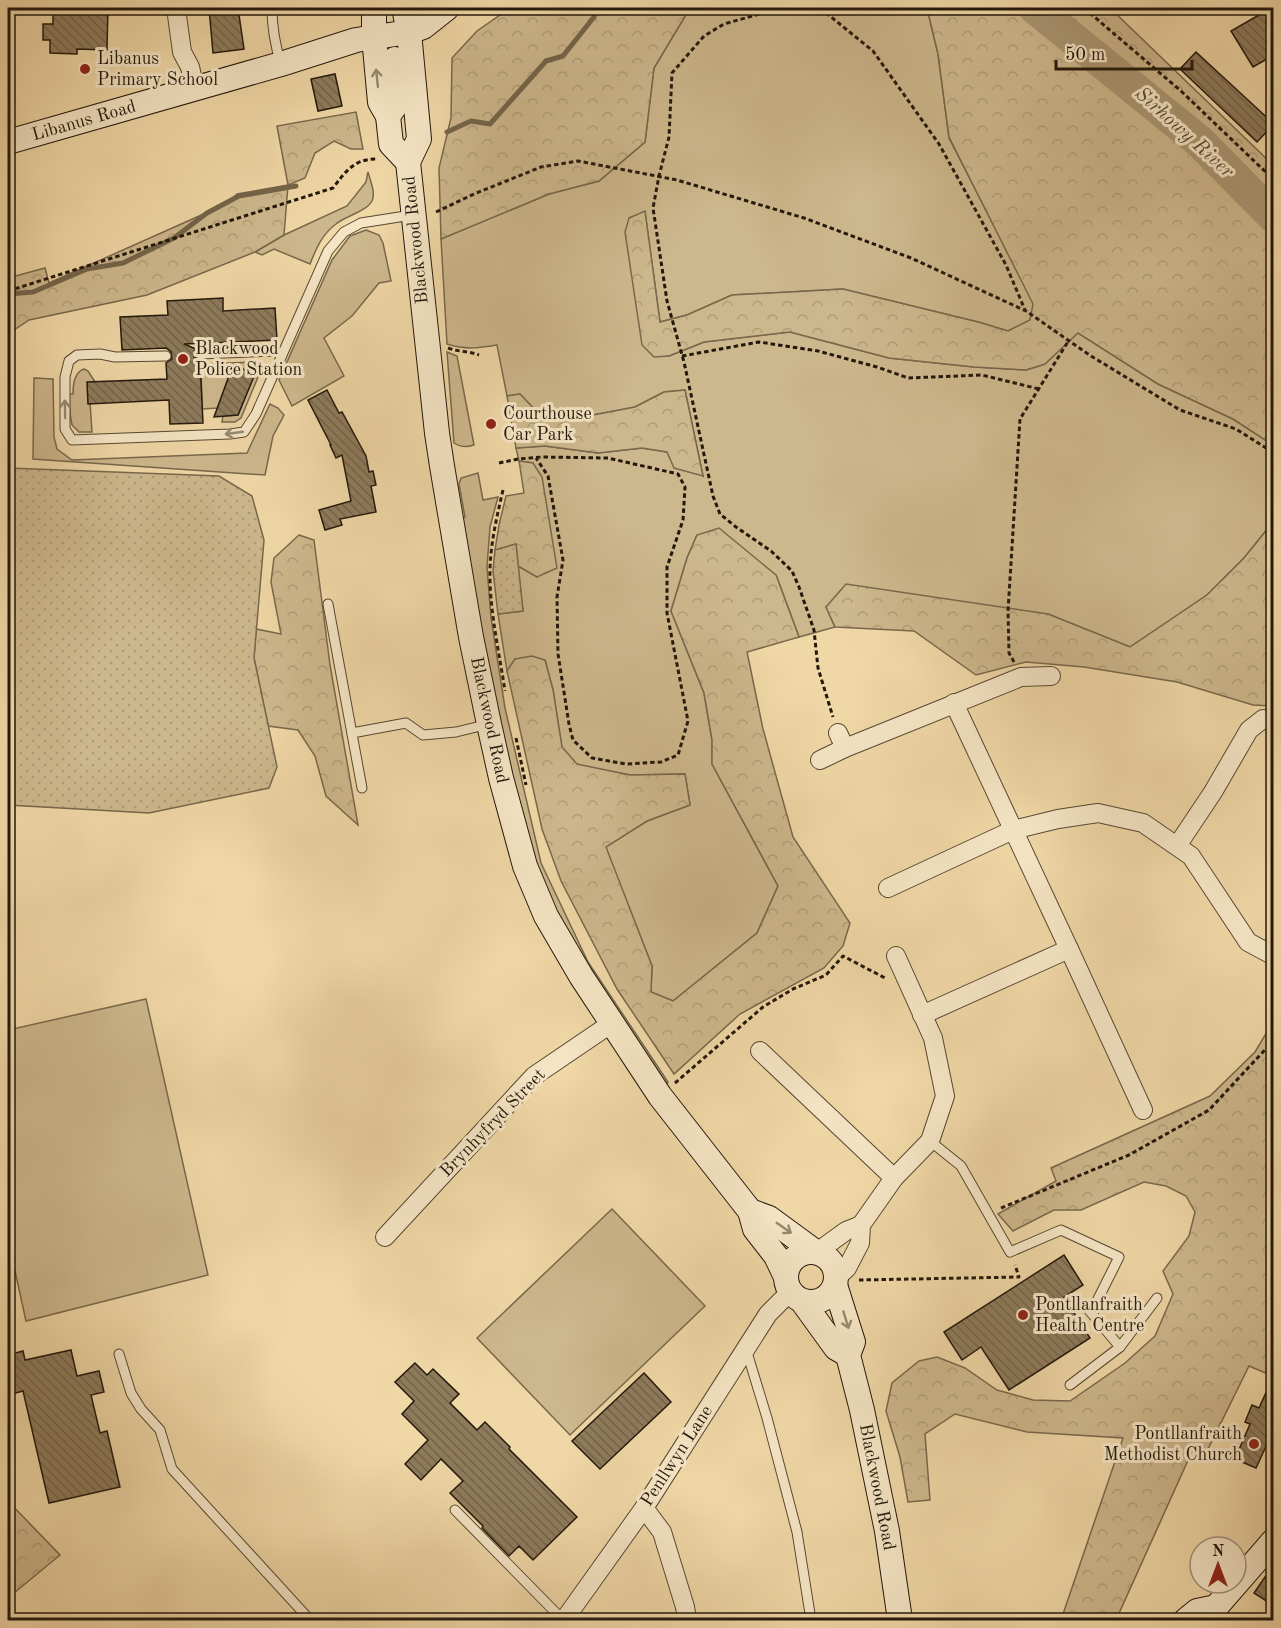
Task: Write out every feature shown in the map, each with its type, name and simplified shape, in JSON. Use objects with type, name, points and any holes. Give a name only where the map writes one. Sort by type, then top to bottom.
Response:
[{"type":"main road","name":"Libanus Road","points":[[8,142],[281,64],[389,21],[423,27],[447,8]]},
{"type":"main road","name":"Blackwood Road","points":[[389,21],[398,102],[388,116],[391,144],[408,162]]},
{"type":"main road","name":"Blackwood Road","points":[[389,21],[419,139],[408,162],[437,434],[471,637],[501,778],[525,866],[546,916],[581,976],[660,1096],[750,1210],[755,1229],[777,1256],[792,1289],[836,1348],[848,1355]]},
{"type":"main road","name":"Blackwood Road","points":[[750,1210],[769,1218],[816,1252]]},
{"type":"main road","points":[[816,1252],[824,1255],[843,1281],[822,1300],[812,1302],[792,1289],[787,1267],[798,1255],[816,1252]]},
{"type":"main road","name":"Blackwood Road","points":[[843,1281],[853,1342],[848,1355],[887,1531],[900,1620]]},
{"type":"main road","points":[[1186,1620],[1197,1611],[1215,1614],[1274,1540]]},
{"type":"street","points":[[176,8],[182,52],[190,67],[195,89]]},
{"type":"street","points":[[820,760],[842,741],[1022,677],[1051,676]]},
{"type":"street","points":[[954,703],[1143,1110]]},
{"type":"street","points":[[1177,846],[1213,792],[1249,730],[1263,719],[1274,721]]},
{"type":"street","points":[[888,888],[1013,830],[1058,819],[1098,813],[1143,823],[1191,856],[1248,942],[1274,956]]},
{"type":"street","points":[[922,1015],[1069,949]]},
{"type":"street","points":[[843,1281],[860,1243],[861,1225],[894,1178],[930,1140],[945,1096],[933,1038],[896,956]]},
{"type":"street","name":"Brynhyfryd Street","points":[[385,1237],[534,1076],[612,1023]]},
{"type":"street","points":[[760,1051],[894,1178]]},
{"type":"street","points":[[816,1252],[846,1231],[861,1225]]},
{"type":"street","name":"Penllwyn Lane","points":[[563,1620],[644,1508],[768,1314],[792,1289]]},
{"type":"street","points":[[644,1508],[662,1532],[687,1620]]},
{"type":"lane","points":[[272,8],[274,41],[281,64]]},
{"type":"lane","points":[[166,356],[77,355],[69,361],[64,377],[65,429],[72,440],[244,432],[256,414],[328,251],[344,232],[361,223],[412,214]]},
{"type":"lane","points":[[200,354],[274,351],[282,354]]},
{"type":"lane","points":[[328,604],[362,788]]},
{"type":"lane","points":[[352,733],[406,723],[423,735],[456,732],[489,724]]},
{"type":"lane","points":[[930,1140],[961,1166],[1010,1252],[1061,1230],[1119,1257],[1096,1301],[1088,1309],[1120,1347]]},
{"type":"lane","points":[[1070,1385],[1120,1347],[1157,1298]]},
{"type":"lane","points":[[746,1349],[797,1532],[811,1620]]},
{"type":"lane","points":[[119,1354],[131,1393],[141,1409],[160,1430],[171,1470],[310,1620]]},
{"type":"lane","points":[[455,1510],[563,1620]]},
{"type":"path","points":[[773,8],[724,24],[704,36],[672,73],[669,138],[653,208],[667,301],[682,356],[713,496],[720,514],[771,551],[792,571],[814,630],[818,668],[842,741]]},
{"type":"path","points":[[820,8],[873,51],[939,144],[1006,266],[1026,311]]},
{"type":"path","points":[[1084,8],[1181,91],[1274,180]]},
{"type":"path","points":[[8,291],[333,188],[350,166],[372,159],[408,162]]},
{"type":"path","points":[[436,212],[541,167],[578,160],[659,176],[804,218],[911,258],[1026,311],[1180,410],[1236,429],[1274,453]]},
{"type":"path","points":[[1022,677],[1009,653],[1008,611],[1020,420],[1069,340]]},
{"type":"path","points":[[682,356],[759,342],[818,351],[909,378],[982,375],[1039,389]]},
{"type":"path","points":[[444,347],[479,355]]},
{"type":"path","points":[[499,463],[536,458],[608,458],[678,474],[685,487],[683,520],[667,567],[667,613],[688,721],[678,754],[661,762],[626,764],[592,758],[573,740],[558,654],[557,597],[563,560],[548,477],[536,458]]},
{"type":"path","points":[[503,490],[495,525],[490,568],[493,619],[506,696]]},
{"type":"path","points":[[513,729],[529,795]]},
{"type":"path","points":[[672,1079],[673,1085],[764,1007],[793,989],[826,975],[843,956],[900,986],[909,986]]},
{"type":"path","points":[[988,1214],[1129,1155],[1209,1110],[1274,1040]]},
{"type":"path","points":[[843,1281],[1019,1277],[1010,1252]]},
{"type":"green space","points":[[510,8],[690,8],[654,68],[645,142],[599,181],[549,194],[441,239],[439,168],[451,118],[452,58],[477,31]]},
{"type":"green space","points":[[690,8],[927,8],[938,54],[949,138],[1034,304],[1030,320],[1008,331],[843,289],[732,295],[687,315],[660,322],[645,212],[629,218],[669,356],[704,342],[790,332],[889,358],[1026,370],[1045,364],[1077,332],[1158,384],[1233,419],[1273,445],[1273,522],[1244,558],[1207,595],[1130,647],[1048,614],[826,607],[835,627],[799,637],[776,575],[697,535],[687,558],[671,611],[704,693],[712,740],[712,764],[778,886],[757,933],[673,1001],[651,992],[652,966],[605,847],[647,821],[690,805],[685,774],[630,775],[577,765],[562,748],[553,690],[545,660],[515,659],[507,671],[498,614],[523,611],[518,566],[537,577],[533,463],[519,461],[516,448],[545,446],[598,453],[642,448],[667,452],[703,476],[685,390],[664,392],[635,407],[588,416],[539,414],[520,394],[507,396],[497,345],[472,348],[447,344],[441,239],[549,194],[599,181],[645,142],[654,68]]},
{"type":"green space","points":[[927,8],[1110,8],[1273,165],[1273,445],[1233,419],[1158,384],[1078,333],[1045,364],[1026,370],[889,358],[790,332],[704,342],[669,356],[654,357],[642,345],[625,232],[629,218],[645,211],[660,322],[687,315],[732,295],[843,289],[1008,331],[1030,320],[1033,304],[949,137],[938,54]]},
{"type":"green space","points":[[356,112],[363,149],[351,149],[334,141],[315,153],[305,178],[288,185],[277,126]]},
{"type":"green space","points":[[368,172],[373,190],[372,201],[327,232],[310,264],[274,249],[262,255],[255,252],[284,235],[347,206],[366,182]]},
{"type":"green space","points":[[288,185],[284,235],[255,252],[147,295],[29,320],[8,334],[8,278],[45,268],[49,283],[226,204],[237,194]]},
{"type":"green space","points":[[366,230],[379,235],[383,243],[391,281],[379,283],[352,316],[324,338],[344,376],[292,406],[279,380],[332,260],[350,236]]},
{"type":"green space","points":[[447,352],[457,356],[474,445],[472,446],[461,446],[454,443]]},
{"type":"green space","points":[[258,362],[263,365],[241,418],[235,422],[222,422],[223,416],[238,415],[254,374],[233,365],[218,408],[202,409],[201,364]]},
{"type":"green space","points":[[84,369],[95,382],[90,403],[92,432],[79,432],[72,425],[70,414],[69,394],[73,394],[76,376]]},
{"type":"green space","points":[[34,378],[53,379],[54,437],[57,449],[72,460],[247,453],[270,404],[284,415],[273,436],[265,475],[33,459]]},
{"type":"green space","points":[[685,390],[703,476],[674,468],[667,452],[642,448],[598,453],[545,446],[516,448],[507,396],[520,394],[539,414],[588,416],[635,407],[664,392]]},
{"type":"green space","points":[[519,461],[533,463],[542,477],[557,568],[537,577],[518,566],[516,544],[495,550],[506,496],[524,493]]},
{"type":"green space","points":[[8,468],[219,476],[252,496],[264,540],[254,658],[277,767],[269,788],[149,813],[8,805]]},
{"type":"green space","points":[[478,473],[483,500],[498,497],[490,527],[487,567],[491,618],[505,708],[541,863],[588,962],[668,1082],[666,1085],[593,978],[562,923],[534,861],[511,774],[459,520],[465,517],[459,484],[461,478]]},
{"type":"green space","points":[[1273,522],[1273,706],[1253,705],[1177,682],[1084,667],[1026,662],[976,675],[914,631],[835,627],[826,607],[846,584],[1048,614],[1130,647],[1207,595],[1244,558]]},
{"type":"green space","points":[[719,528],[776,575],[799,637],[747,652],[763,729],[793,837],[850,923],[843,946],[824,968],[740,1014],[674,1074],[617,989],[561,881],[542,829],[507,671],[515,659],[532,656],[545,660],[553,690],[562,747],[577,764],[630,775],[685,774],[690,805],[647,821],[606,847],[652,966],[651,992],[673,1001],[757,933],[778,886],[712,764],[712,740],[704,693],[671,611],[687,558],[697,535]]},
{"type":"green space","points":[[299,535],[314,540],[330,665],[358,825],[326,796],[315,756],[298,730],[268,726],[254,658],[256,629],[281,634],[271,582],[274,558]]},
{"type":"green space","points":[[516,544],[523,611],[498,614],[493,571],[495,550]]},
{"type":"green space","points":[[146,999],[208,1275],[26,1321],[8,1239],[8,1030]]},
{"type":"green space","points":[[1273,1022],[1273,1376],[1249,1366],[1207,1451],[1194,1447],[1116,1620],[1061,1620],[1123,1438],[1027,1432],[955,1414],[925,1434],[930,1500],[908,1502],[900,1457],[886,1411],[892,1383],[919,1361],[937,1357],[965,1368],[997,1390],[1033,1400],[1070,1401],[1125,1363],[1155,1336],[1173,1294],[1163,1271],[1189,1236],[1195,1212],[1186,1196],[1166,1186],[1144,1182],[1081,1210],[1054,1210],[1013,1231],[998,1214],[1056,1181],[1051,1168],[1210,1096],[1255,1052]]},
{"type":"green space","points":[[612,1209],[705,1306],[570,1435],[477,1338]]},
{"type":"green space","points":[[8,1501],[60,1555],[8,1598]]},
{"type":"building","points":[[53,8],[108,8],[107,50],[77,49],[77,54],[50,53],[50,40],[43,40],[43,24],[53,24]]},
{"type":"building","points":[[209,8],[238,8],[244,49],[213,53]]},
{"type":"building","points":[[1274,8],[1274,55],[1253,67],[1231,31]]},
{"type":"building","points":[[1196,52],[1274,124],[1257,142],[1180,69]]},
{"type":"building","points":[[335,74],[342,106],[318,111],[311,79]]},
{"type":"building","name":"Blackwood Police Station","points":[[223,298],[223,311],[275,308],[277,340],[184,344],[196,349],[194,357],[200,361],[203,423],[170,424],[169,400],[88,404],[87,382],[167,379],[166,363],[172,359],[171,352],[166,348],[122,350],[120,317],[168,315],[167,301]]},
{"type":"building","points":[[233,365],[255,374],[238,415],[214,417]]},
{"type":"building","points":[[327,390],[366,456],[369,472],[373,471],[376,485],[371,486],[376,512],[340,519],[342,525],[325,530],[319,510],[351,501],[342,455],[336,458],[308,400]]},
{"type":"building","name":"Pontllanfraith Health Centre","points":[[1064,1255],[1083,1285],[1064,1297],[1090,1338],[1009,1390],[981,1347],[962,1360],[944,1332]]},
{"type":"building","points":[[71,1350],[77,1376],[99,1371],[104,1392],[91,1395],[100,1433],[107,1431],[120,1487],[49,1503],[23,1391],[8,1395],[8,1355],[23,1351],[25,1360]]},
{"type":"building","points":[[415,1363],[427,1375],[433,1369],[459,1394],[450,1403],[477,1430],[485,1422],[577,1517],[533,1560],[519,1546],[509,1556],[450,1493],[463,1481],[441,1459],[421,1480],[405,1464],[428,1440],[402,1414],[414,1401],[395,1382]]},
{"type":"building","points":[[644,1373],[671,1402],[600,1469],[572,1441]]},
{"type":"building","name":"Pontllanfraith Methodist Church","points":[[1274,1375],[1274,1429],[1256,1468],[1235,1459],[1250,1424],[1245,1422],[1252,1405],[1259,1408]]},
{"type":"building","points":[[1274,1564],[1274,1606],[1254,1593]]},
{"type":"waterway","points":[[447,132],[471,121],[490,124],[546,61],[563,56],[594,17],[596,8]]},
{"type":"waterway","name":"Sirhowy River","points":[[1035,8],[1199,141],[1274,217]]},
{"type":"waterway","points":[[8,294],[33,292],[87,269],[123,263],[174,238],[207,213],[239,196],[296,186]]},
{"type":"place","name":"Libanus Primary School","points":[[85,69]]},
{"type":"place","name":"Blackwood Police Station","points":[[183,359]]},
{"type":"place","name":"Courthouse Car Park","points":[[491,424]]},
{"type":"place","name":"Pontllanfraith Health Centre","points":[[1023,1315]]},
{"type":"place","name":"Pontllanfraith Methodist Church","points":[[1254,1444]]}]
